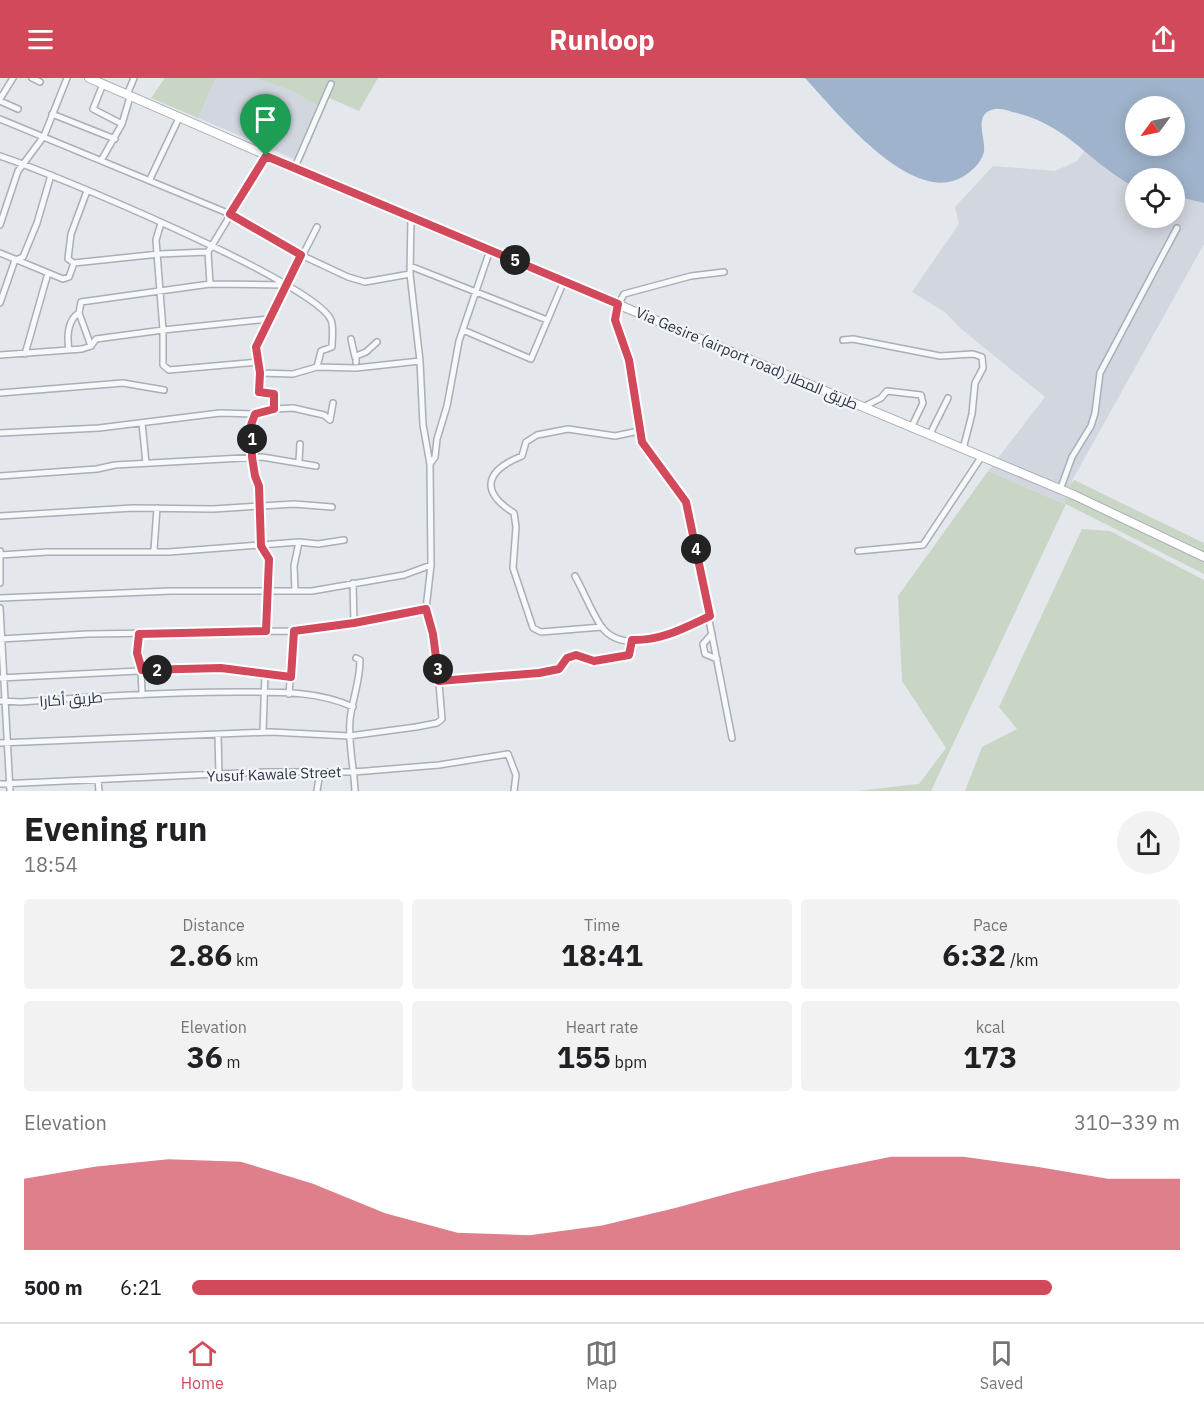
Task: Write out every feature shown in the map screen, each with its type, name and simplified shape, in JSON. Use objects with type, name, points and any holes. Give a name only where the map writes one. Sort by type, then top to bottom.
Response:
[{"type":"main road","name":"Via Gesire (airport road) طريق المطار","points":[[89,78],[411,218],[982,456],[1204,557]]},
{"type":"street","points":[[13,78],[0,100],[18,109]]},
{"type":"street","points":[[32,78],[40,82]]},
{"type":"street","points":[[0,225],[18,171],[44,136],[66,78]]},
{"type":"street","points":[[102,159],[122,124],[134,78]]},
{"type":"street","points":[[103,84],[93,109],[122,124]]},
{"type":"street","points":[[295,167],[331,84]]},
{"type":"street","points":[[52,114],[115,139]]},
{"type":"street","points":[[150,179],[179,118]]},
{"type":"street","points":[[0,119],[102,159],[230,214],[301,255],[348,278],[364,282],[410,274]]},
{"type":"street","points":[[0,156],[51,175],[213,246],[312,299],[331,320],[332,347],[321,351],[316,367]]},
{"type":"street","points":[[210,284],[208,252],[266,156]]},
{"type":"street","points":[[15,260],[23,257],[31,239],[51,175]]},
{"type":"street","points":[[87,191],[71,234],[68,259],[74,263],[159,254],[208,252]]},
{"type":"street","points":[[0,743],[263,732],[349,736],[440,722],[439,681],[433,634],[426,609],[431,565],[430,464],[423,425],[420,361],[410,274],[411,218]]},
{"type":"street","points":[[161,223],[156,240],[162,292],[163,365],[170,370],[259,362]]},
{"type":"street","points":[[274,409],[274,394],[259,392],[260,373],[256,347],[285,285],[317,226]]},
{"type":"street","points":[[1060,490],[1072,457],[1091,426],[1100,373],[1177,228]]},
{"type":"street","points":[[430,464],[435,457],[437,439],[447,406],[463,330],[490,250]]},
{"type":"street","points":[[0,253],[63,279],[69,277],[74,263]]},
{"type":"street","points":[[0,303],[15,260]]},
{"type":"street","points":[[410,266],[547,320]]},
{"type":"street","points":[[724,272],[650,285],[624,294],[618,304],[615,320],[629,360],[639,431],[646,451],[673,481],[686,502],[732,738]]},
{"type":"street","points":[[25,354],[48,273]]},
{"type":"street","points":[[463,330],[531,359],[564,281]]},
{"type":"street","points":[[91,346],[79,314],[81,302],[210,284],[285,285]]},
{"type":"street","points":[[69,350],[70,324],[79,314]]},
{"type":"street","points":[[0,355],[69,350],[91,346],[96,339],[269,319]]},
{"type":"street","points":[[351,339],[356,365]]},
{"type":"street","points":[[843,340],[853,339],[940,356],[973,354],[982,357],[983,368],[975,383],[974,407],[963,449]]},
{"type":"street","points":[[356,365],[356,356],[366,352],[377,342]]},
{"type":"street","points":[[260,373],[293,374],[316,367],[420,361]]},
{"type":"street","points":[[0,393],[123,383],[164,390]]},
{"type":"street","points":[[863,407],[881,398],[887,391],[921,395],[923,403],[911,428]]},
{"type":"street","points":[[930,434],[948,398]]},
{"type":"street","points":[[0,433],[76,430],[220,413],[255,414],[274,409],[293,408],[324,415],[330,420],[333,404]]},
{"type":"street","points":[[255,414],[251,425],[252,457],[259,486],[261,546],[269,559],[266,631]]},
{"type":"street","points":[[142,423],[146,464]]},
{"type":"street","points":[[602,627],[541,632],[533,628],[513,568],[516,527],[514,513],[499,502],[493,493],[492,478],[497,468],[508,460],[522,456],[526,442],[537,435],[568,429],[615,436],[639,431]]},
{"type":"street","points":[[298,461],[300,444]]},
{"type":"street","points":[[858,551],[923,545],[982,456]]},
{"type":"street","points":[[0,476],[252,457],[298,461],[316,466]]},
{"type":"street","points":[[0,516],[157,508],[261,508],[294,504],[332,507]]},
{"type":"street","points":[[154,550],[157,508]]},
{"type":"street","points":[[0,583],[0,554],[154,550],[169,552],[299,542],[318,544],[344,540]]},
{"type":"street","points":[[295,590],[294,566],[299,542]]},
{"type":"street","points":[[0,598],[171,591],[331,589],[404,575],[431,565]]},
{"type":"street","points":[[575,576],[602,627],[618,638],[646,641],[677,632],[710,616]]},
{"type":"street","points":[[353,583],[354,623]]},
{"type":"street","points":[[0,609],[2,701],[8,742],[10,791]]},
{"type":"street","points":[[1,639],[294,631],[354,623],[426,609]]},
{"type":"street","points":[[289,694],[294,631]]},
{"type":"street","points":[[712,633],[703,644],[705,654],[717,659]]},
{"type":"street","points":[[139,634],[137,653],[142,670],[141,694]]},
{"type":"street","points":[[439,681],[539,673],[559,669],[567,658],[576,655],[594,661],[629,655],[632,640]]},
{"type":"street","points":[[355,791],[349,736],[360,671],[360,660],[356,658]]},
{"type":"street","points":[[2,677],[221,668],[291,677]]},
{"type":"street","points":[[263,732],[265,673]]},
{"type":"street","name":"طريق أكارا","points":[[2,701],[21,702],[141,694],[264,692],[320,696],[353,707]]},
{"type":"street","points":[[218,735],[219,775]]},
{"type":"street","name":"Yusuf Kawale Street","points":[[0,784],[354,772],[439,765],[507,754],[516,774],[514,791]]},
{"type":"street","points":[[317,791],[320,772]]},
{"type":"street","points":[[98,780],[99,791]]},
{"type":"shaded area","points":[[216,78],[255,78],[290,90],[320,107],[297,160],[198,118]]},
{"type":"shaded area","points":[[1085,150],[1110,173],[1125,181],[1125,228],[1185,228],[1185,198],[1204,203],[1204,244],[1069,486],[1066,504],[988,471],[1045,397],[960,328],[946,313],[912,292],[959,224],[955,207],[993,166],[1055,171],[1077,161]]},
{"type":"green space","points":[[165,78],[216,78],[198,118],[151,98]]},
{"type":"green space","points":[[255,78],[378,78],[359,111],[329,98],[302,162],[297,160],[320,107],[290,90]]},
{"type":"green space","points":[[988,471],[1065,504],[1069,486],[1074,480],[1204,543],[1204,574],[1066,504],[931,791],[856,791],[919,784],[946,748],[902,681],[898,596]]},
{"type":"green space","points":[[1082,529],[1110,531],[1204,580],[1204,791],[965,791],[982,747],[1017,729],[999,707]]},
{"type":"water","points":[[805,78],[1204,78],[1204,203],[1185,198],[1185,168],[1125,168],[1125,181],[1053,128],[1001,109],[988,111],[984,115],[982,127],[984,152],[981,160],[964,176],[944,183],[922,179],[899,168],[855,132]]},
{"type":"route","points":[[266,156],[339,184],[411,218],[618,304],[615,320],[629,360],[642,442],[646,451],[673,481],[686,502],[710,616],[660,638],[646,641],[632,640],[629,655],[594,661],[576,655],[567,658],[559,669],[539,673],[439,681],[433,634],[426,609],[354,623],[294,631],[291,677],[245,669],[142,670],[137,653],[139,634],[208,633],[225,630],[266,631],[265,621],[269,603],[269,559],[261,546],[261,502],[252,457],[251,425],[255,414],[274,409],[274,394],[259,392],[260,373],[256,347],[301,255],[230,214],[266,156]]}]
